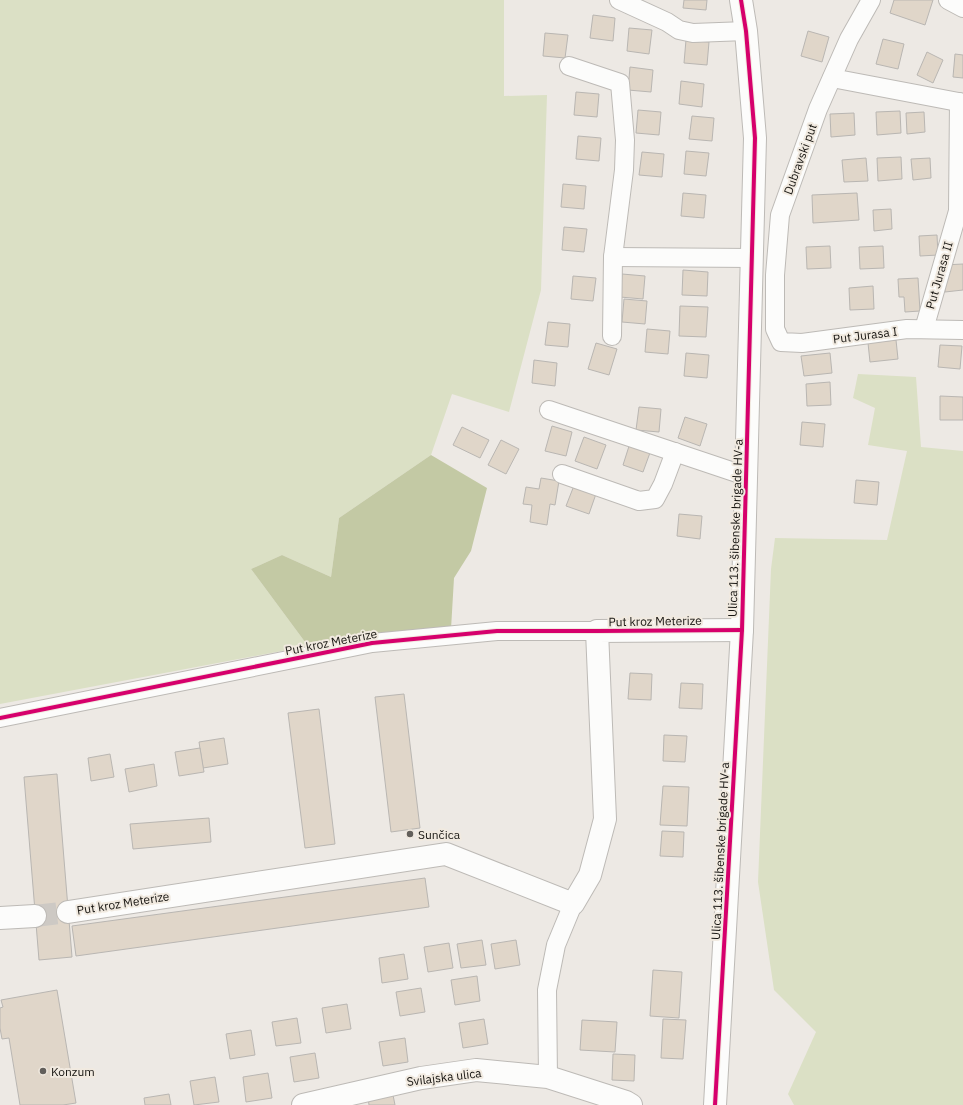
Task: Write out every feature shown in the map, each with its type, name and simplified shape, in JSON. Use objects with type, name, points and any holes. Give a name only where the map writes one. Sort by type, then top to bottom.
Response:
[{"type":"street","points":[[619,0],[667,22],[679,30],[693,33],[746,31]]},
{"type":"street","name":"Ulica 113. šibenske brigade HV-a","points":[[716,1105],[742,630],[755,138],[746,31],[741,0]]},
{"type":"street","name":"Dubravski put","points":[[776,329],[775,275],[780,215],[818,109],[849,39],[871,0]]},
{"type":"street","points":[[948,0],[963,8]]},
{"type":"street","points":[[569,66],[620,83],[625,140],[624,170],[613,257],[612,336]]},
{"type":"street","name":"Put Jurasa II","points":[[832,78],[961,102],[958,211],[924,329]]},
{"type":"street","points":[[613,257],[752,258]]},
{"type":"street","name":"Put Jurasa I","points":[[776,329],[781,342],[802,343],[906,329],[963,330]]},
{"type":"street","name":"Ulica 113. šibenske brigade HV-a","points":[[549,410],[746,476]]},
{"type":"street","points":[[562,474],[639,501],[655,499],[663,484],[675,452]]},
{"type":"street","name":"Put kroz Meterize","points":[[0,718],[372,643],[497,631],[742,630]]},
{"type":"street","name":"Put kroz Meterize","points":[[548,1077],[547,990],[556,945],[573,904],[590,875],[605,819],[597,631]]},
{"type":"street","name":"Put kroz Meterize","points":[[68,912],[446,854],[573,904]]},
{"type":"street","points":[[0,918],[35,916]]},
{"type":"street","name":"Svilajska ulica","points":[[303,1105],[421,1078],[476,1070],[548,1077],[628,1104]]},
{"type":"green space","points":[[0,0],[504,0],[504,96],[547,95],[541,290],[509,412],[452,394],[431,455],[339,518],[331,577],[282,555],[251,569],[308,646],[0,704]]},
{"type":"green space","points":[[858,374],[916,377],[921,447],[963,451],[963,1105],[794,1105],[788,1094],[816,1032],[774,990],[758,882],[771,569],[775,538],[887,540],[907,451],[868,445],[875,408],[853,398]]},
{"type":"green space","points":[[431,455],[487,488],[471,551],[454,578],[451,629],[369,634],[308,646],[251,569],[282,555],[331,577],[339,518]]},
{"type":"building","points":[[684,0],[707,0],[706,10],[683,8]]},
{"type":"building","points":[[894,0],[933,0],[925,25],[890,13]]},
{"type":"building","points":[[593,15],[615,18],[613,41],[590,38]]},
{"type":"building","points":[[629,28],[652,30],[649,54],[627,51]]},
{"type":"building","points":[[808,31],[829,37],[822,62],[801,56]]},
{"type":"building","points":[[545,33],[568,35],[565,58],[543,56]]},
{"type":"building","points":[[883,39],[904,44],[898,69],[876,64]]},
{"type":"building","points":[[686,40],[709,42],[707,65],[684,63]]},
{"type":"building","points":[[927,52],[943,60],[933,83],[917,75]]},
{"type":"building","points":[[955,54],[963,55],[963,78],[953,77]]},
{"type":"building","points":[[630,67],[653,70],[651,92],[628,90]]},
{"type":"building","points":[[681,81],[704,84],[702,107],[679,104]]},
{"type":"building","points":[[576,92],[599,94],[597,117],[574,115]]},
{"type":"building","points":[[638,110],[661,112],[659,135],[636,133]]},
{"type":"building","points":[[900,111],[901,133],[877,135],[876,112]]},
{"type":"building","points":[[924,112],[925,132],[907,134],[906,113]]},
{"type":"building","points":[[854,113],[855,135],[831,137],[830,114]]},
{"type":"building","points":[[692,116],[714,118],[712,141],[689,139]]},
{"type":"building","points":[[578,136],[601,138],[599,161],[576,159]]},
{"type":"building","points":[[686,151],[709,153],[706,176],[684,174]]},
{"type":"building","points":[[642,152],[664,154],[662,177],[639,175]]},
{"type":"building","points":[[901,157],[902,179],[878,181],[877,158]]},
{"type":"building","points":[[866,158],[868,181],[844,182],[842,160]]},
{"type":"building","points":[[930,158],[931,178],[913,180],[911,159]]},
{"type":"building","points":[[563,184],[586,186],[584,209],[561,207]]},
{"type":"building","points":[[683,193],[706,195],[704,218],[681,216]]},
{"type":"building","points":[[857,193],[859,220],[813,223],[812,195]]},
{"type":"building","points":[[891,209],[892,229],[874,231],[873,210]]},
{"type":"building","points":[[564,227],[587,229],[584,252],[562,250]]},
{"type":"building","points":[[937,235],[938,255],[920,256],[919,236]]},
{"type":"building","points":[[830,246],[831,268],[807,269],[806,247]]},
{"type":"building","points":[[883,246],[884,268],[860,269],[859,247]]},
{"type":"building","points":[[963,264],[963,290],[945,292],[944,265]]},
{"type":"building","points":[[683,270],[708,272],[707,296],[682,295]]},
{"type":"building","points":[[622,274],[645,276],[643,299],[620,297]]},
{"type":"building","points":[[573,276],[596,278],[593,301],[571,299]]},
{"type":"building","points":[[918,278],[920,311],[905,312],[904,297],[899,297],[898,279]]},
{"type":"building","points":[[873,286],[874,309],[850,310],[849,288]]},
{"type":"building","points":[[624,299],[647,301],[645,324],[622,322]]},
{"type":"building","points":[[680,306],[708,307],[706,337],[679,336]]},
{"type":"building","points":[[548,322],[570,324],[568,347],[545,345]]},
{"type":"building","points":[[647,329],[670,331],[668,354],[645,352]]},
{"type":"building","points":[[896,340],[898,359],[870,362],[868,343]]},
{"type":"building","points":[[596,343],[617,349],[609,375],[588,369]]},
{"type":"building","points":[[940,345],[962,346],[960,369],[938,367]]},
{"type":"building","points":[[686,353],[709,355],[707,378],[684,376]]},
{"type":"building","points":[[830,353],[832,373],[804,376],[801,356]]},
{"type":"building","points":[[534,360],[557,363],[555,386],[532,383]]},
{"type":"building","points":[[830,382],[831,405],[807,406],[806,384]]},
{"type":"building","points":[[940,396],[963,397],[963,420],[940,420]]},
{"type":"building","points":[[639,407],[661,409],[659,432],[636,430]]},
{"type":"building","points":[[685,417],[707,424],[700,446],[678,438]]},
{"type":"building","points":[[802,422],[825,424],[823,447],[800,445]]},
{"type":"building","points":[[552,426],[572,432],[566,456],[545,451]]},
{"type":"building","points":[[462,427],[489,440],[480,458],[453,445]]},
{"type":"building","points":[[584,437],[606,445],[597,469],[575,461]]},
{"type":"building","points":[[501,440],[519,449],[506,474],[488,465]]},
{"type":"building","points":[[630,443],[651,450],[643,472],[623,465]]},
{"type":"building","points":[[541,478],[559,481],[555,505],[550,504],[547,525],[530,522],[532,505],[523,504],[526,487],[539,489]]},
{"type":"building","points":[[856,480],[879,482],[877,505],[854,503]]},
{"type":"building","points":[[575,483],[597,491],[589,514],[566,506]]},
{"type":"building","points":[[679,514],[702,516],[700,539],[677,536]]},
{"type":"building","points":[[630,673],[652,674],[651,700],[628,699]]},
{"type":"building","points":[[681,683],[703,684],[702,709],[679,708]]},
{"type":"building","points":[[404,694],[420,828],[391,832],[375,697]]},
{"type":"building","points":[[319,709],[335,844],[305,848],[288,713]]},
{"type":"building","points":[[664,735],[687,736],[685,762],[663,761]]},
{"type":"building","points":[[224,738],[228,764],[203,768],[199,742]]},
{"type":"building","points":[[200,748],[204,772],[179,776],[175,752]]},
{"type":"building","points":[[110,754],[114,777],[91,781],[88,758]]},
{"type":"building","points":[[154,764],[157,786],[129,792],[125,769]]},
{"type":"building","points":[[57,774],[72,957],[39,960],[24,777]]},
{"type":"building","points":[[663,786],[689,787],[687,826],[660,825]]},
{"type":"building","points":[[209,818],[211,842],[133,849],[130,824]]},
{"type":"building","points":[[662,831],[684,832],[683,857],[660,856]]},
{"type":"building","points":[[425,878],[429,907],[76,956],[72,926]]},
{"type":"building","points":[[482,940],[486,965],[461,968],[457,944]]},
{"type":"building","points":[[516,940],[520,965],[495,969],[491,944]]},
{"type":"building","points":[[449,943],[453,968],[428,972],[424,947]]},
{"type":"building","points":[[404,954],[408,979],[382,983],[379,958]]},
{"type":"building","points":[[653,970],[682,972],[679,1018],[650,1016]]},
{"type":"building","points":[[477,976],[480,1001],[455,1005],[451,980]]},
{"type":"building","points":[[421,988],[425,1012],[400,1016],[396,992]]},
{"type":"building","name":"Konzum","points":[[57,990],[76,1103],[63,1105],[20,1105],[9,1038],[2,1039],[0,1028],[0,1008],[3,1007],[1,1000]]},
{"type":"building","points":[[347,1004],[351,1029],[326,1033],[322,1008]]},
{"type":"building","points":[[297,1018],[301,1043],[276,1046],[272,1022]]},
{"type":"building","points":[[484,1019],[488,1044],[463,1048],[459,1023]]},
{"type":"building","points":[[663,1019],[686,1020],[683,1059],[661,1058]]},
{"type":"building","points":[[582,1020],[617,1022],[615,1052],[580,1050]]},
{"type":"building","points":[[251,1030],[255,1055],[230,1059],[226,1034]]},
{"type":"building","points":[[405,1038],[408,1062],[383,1066],[379,1042]]},
{"type":"building","points":[[315,1053],[319,1078],[294,1082],[290,1057]]},
{"type":"building","points":[[613,1054],[635,1055],[634,1081],[612,1080]]},
{"type":"building","points":[[268,1073],[272,1098],[246,1102],[243,1077]]},
{"type":"building","points":[[215,1077],[219,1102],[194,1105],[190,1081]]},
{"type":"building","points":[[169,1094],[171,1105],[145,1105],[144,1098]]},
{"type":"building","points":[[393,1095],[395,1105],[369,1105],[368,1098]]},
{"type":"tunnel","points":[[35,916],[68,912]]},
{"type":"cycle path","points":[[715,1105],[742,630],[755,138],[746,31],[741,0]]},
{"type":"cycle path","points":[[0,718],[372,643],[497,631],[742,630]]},
{"type":"place","name":"Sunčica","points":[[410,834]]},
{"type":"place","name":"Konzum","points":[[43,1071]]}]
